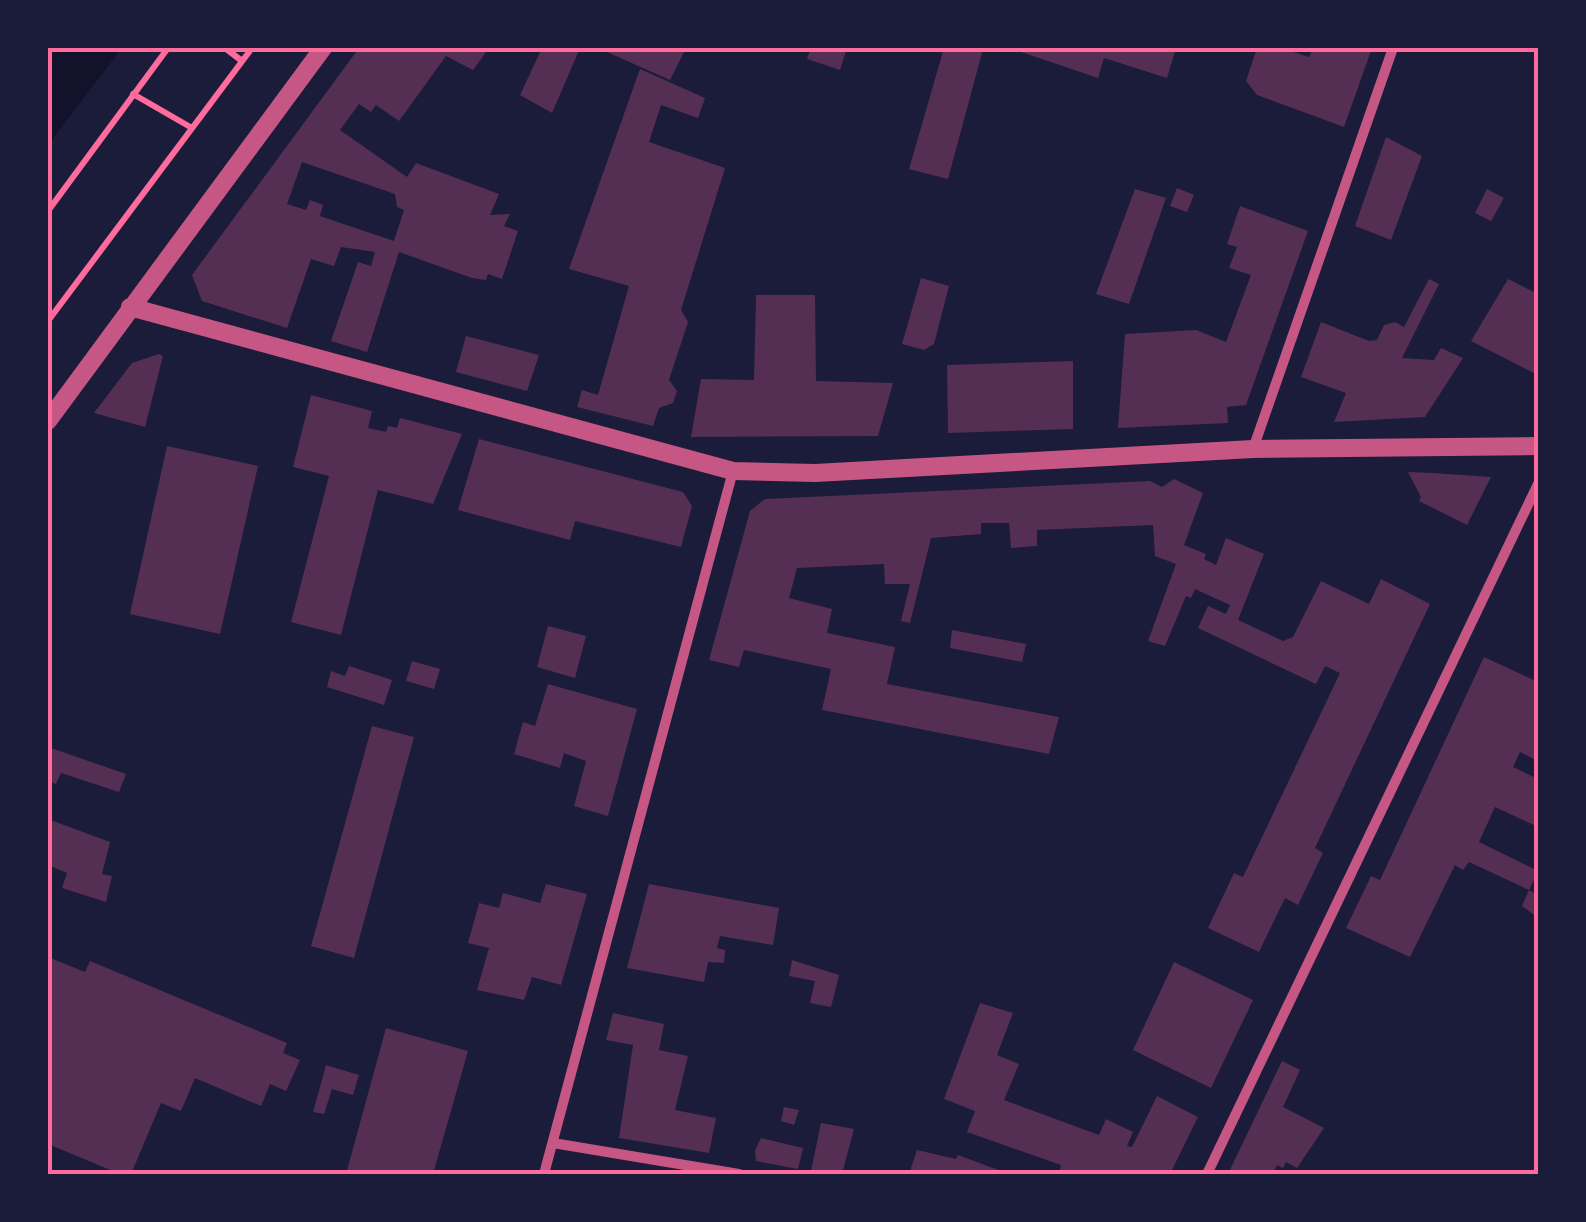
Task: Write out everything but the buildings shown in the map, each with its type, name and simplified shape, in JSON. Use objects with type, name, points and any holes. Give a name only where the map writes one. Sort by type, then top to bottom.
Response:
[{"type":"street","points":[[48,421],[324,48]]},
{"type":"street","points":[[1253,449],[1393,48]]},
{"type":"street","points":[[130,307],[734,471],[815,474],[1253,449],[1538,446]]},
{"type":"street","points":[[544,1174],[734,471]]},
{"type":"street","points":[[1207,1174],[1538,484]]},
{"type":"street","points":[[553,1143],[739,1174]]},
{"type":"path","points":[[48,211],[168,48]]},
{"type":"path","points":[[224,48],[242,61]]},
{"type":"path","points":[[48,321],[252,48]]},
{"type":"path","points":[[134,94],[192,128]]},
{"type":"shaded area","points":[[48,48],[122,48],[48,145]]}]
